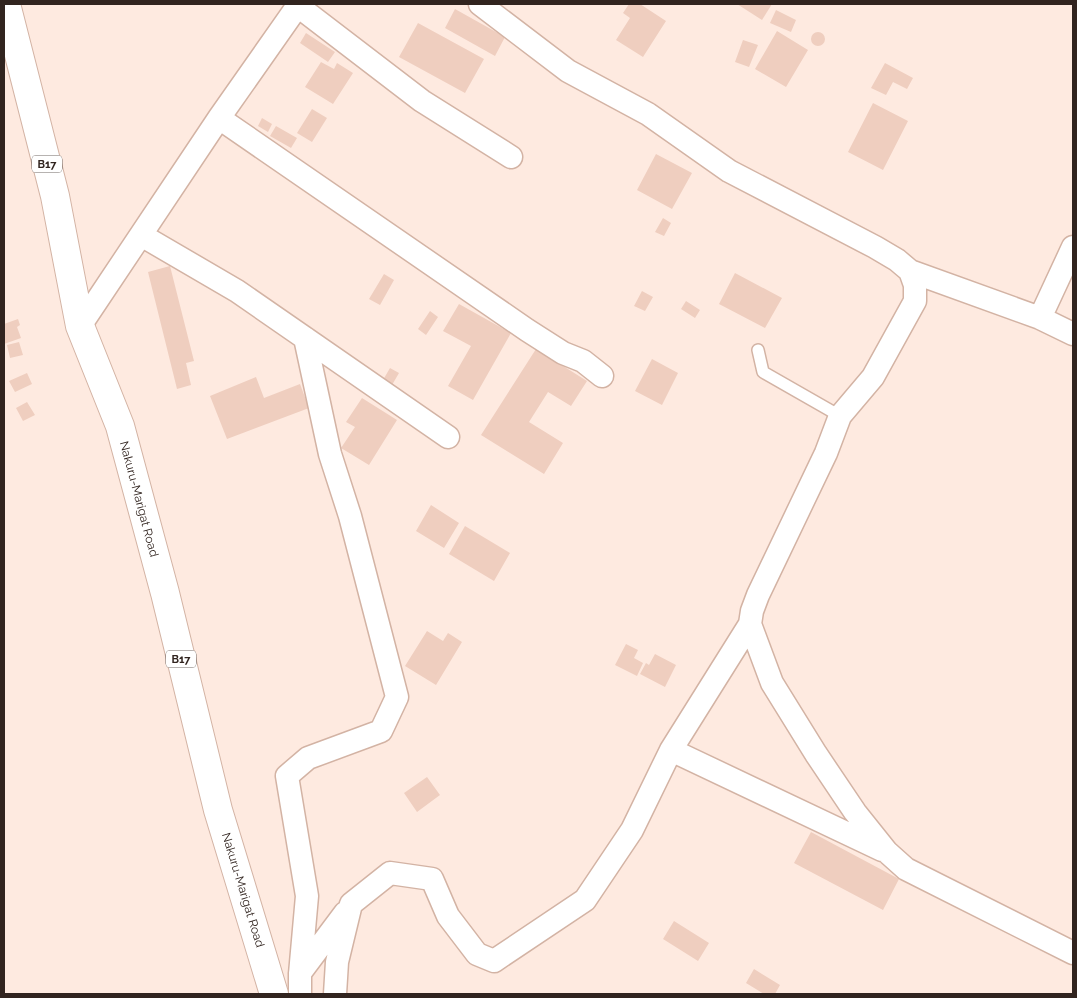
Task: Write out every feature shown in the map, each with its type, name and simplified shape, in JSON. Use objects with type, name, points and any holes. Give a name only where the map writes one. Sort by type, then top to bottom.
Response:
[{"type":"main road","name":"Nakuru-Marigat Road","points":[[6,4],[55,196],[80,326],[120,426],[165,593],[218,810],[274,994]]},
{"type":"street","points":[[480,4],[568,71],[648,114],[729,171],[875,247],[897,260],[910,271],[1040,318],[1073,334]]},
{"type":"street","points":[[80,326],[219,118],[299,5],[422,101],[511,157]]},
{"type":"street","points":[[219,118],[527,330],[564,353],[583,361],[602,376]]},
{"type":"street","points":[[141,235],[237,291],[448,437]]},
{"type":"street","points":[[1040,318],[1073,247]]},
{"type":"street","points":[[300,984],[352,904],[390,873],[432,879],[448,916],[476,954],[494,961],[585,900],[632,830],[671,750],[750,624],[752,611],[758,595],[826,453],[840,416],[873,377],[915,301],[915,285],[910,271]]},
{"type":"street","points":[[300,984],[307,896],[287,776],[308,758],[381,731],[397,697],[350,516],[330,454],[305,338]]},
{"type":"street","points":[[750,624],[772,683],[854,812],[887,852],[906,869],[1073,953]]},
{"type":"street","points":[[671,750],[887,852]]},
{"type":"street","points":[[335,994],[336,962],[352,904]]},
{"type":"lane","points":[[758,350],[763,372],[840,416]]},
{"type":"building","points":[[629,4],[640,4],[666,21],[643,57],[616,40],[630,18],[623,13]]},
{"type":"building","points":[[737,4],[772,4],[762,20]]},
{"type":"building","points":[[455,9],[505,37],[495,56],[445,28]]},
{"type":"building","points":[[776,10],[796,20],[791,32],[770,23]]},
{"type":"building","points":[[418,23],[484,59],[465,93],[399,57]]},
{"type":"building","points":[[777,31],[808,50],[786,87],[755,69]]},
{"type":"building","points":[[815,32],[821,32],[825,39],[821,46],[815,46],[811,42],[811,36]]},
{"type":"building","points":[[306,33],[335,52],[328,62],[300,43]]},
{"type":"building","points":[[743,40],[758,45],[749,67],[735,62]]},
{"type":"building","points":[[321,62],[334,69],[337,63],[353,73],[333,104],[305,87]]},
{"type":"building","points":[[885,63],[913,78],[907,89],[893,82],[886,95],[871,88]]},
{"type":"building","points":[[873,103],[908,121],[883,170],[848,152]]},
{"type":"building","points":[[312,109],[327,118],[312,142],[297,133]]},
{"type":"building","points":[[262,118],[272,124],[268,132],[258,126]]},
{"type":"building","points":[[276,126],[297,138],[291,148],[270,136]]},
{"type":"building","points":[[656,154],[692,173],[672,209],[637,190]]},
{"type":"building","points":[[663,218],[671,223],[664,236],[655,232]]},
{"type":"building","points":[[170,266],[194,361],[186,363],[191,385],[177,389],[148,272]]},
{"type":"building","points":[[735,273],[782,298],[765,328],[719,304]]},
{"type":"building","points":[[384,274],[394,280],[380,305],[369,299]]},
{"type":"building","points":[[642,291],[653,297],[645,311],[634,306]]},
{"type":"building","points":[[686,301],[700,310],[695,318],[681,309]]},
{"type":"building","points":[[459,304],[511,333],[473,400],[448,386],[471,346],[443,331]]},
{"type":"building","points":[[430,311],[438,317],[426,335],[418,329]]},
{"type":"building","points":[[18,319],[20,325],[17,327],[21,338],[4,344],[4,324]]},
{"type":"building","points":[[19,342],[23,355],[10,358],[7,345]]},
{"type":"building","points":[[536,349],[587,381],[571,406],[548,392],[529,422],[563,443],[544,474],[481,435]]},
{"type":"building","points":[[652,359],[678,373],[662,405],[635,391]]},
{"type":"building","points":[[390,368],[399,373],[392,385],[383,380]]},
{"type":"building","points":[[27,373],[32,384],[15,392],[9,381]]},
{"type":"building","points":[[256,377],[264,398],[300,384],[309,408],[227,439],[210,396]]},
{"type":"building","points":[[362,398],[397,420],[369,465],[341,448],[355,427],[346,422]]},
{"type":"building","points":[[27,402],[35,415],[23,421],[16,408]]},
{"type":"building","points":[[431,505],[459,523],[444,548],[416,531]]},
{"type":"building","points":[[465,526],[510,553],[494,581],[449,554]]},
{"type":"building","points":[[427,631],[443,641],[448,633],[462,642],[436,685],[405,666]]},
{"type":"building","points":[[626,644],[638,650],[634,658],[643,663],[637,676],[615,665]]},
{"type":"building","points":[[655,654],[676,665],[665,687],[640,674],[646,663],[649,665]]},
{"type":"building","points":[[427,777],[440,795],[417,812],[404,793]]},
{"type":"building","points":[[811,832],[899,879],[883,910],[794,863]]},
{"type":"building","points":[[674,921],[709,943],[698,961],[663,939]]},
{"type":"building","points":[[754,969],[780,985],[775,994],[764,994],[746,983]]}]
